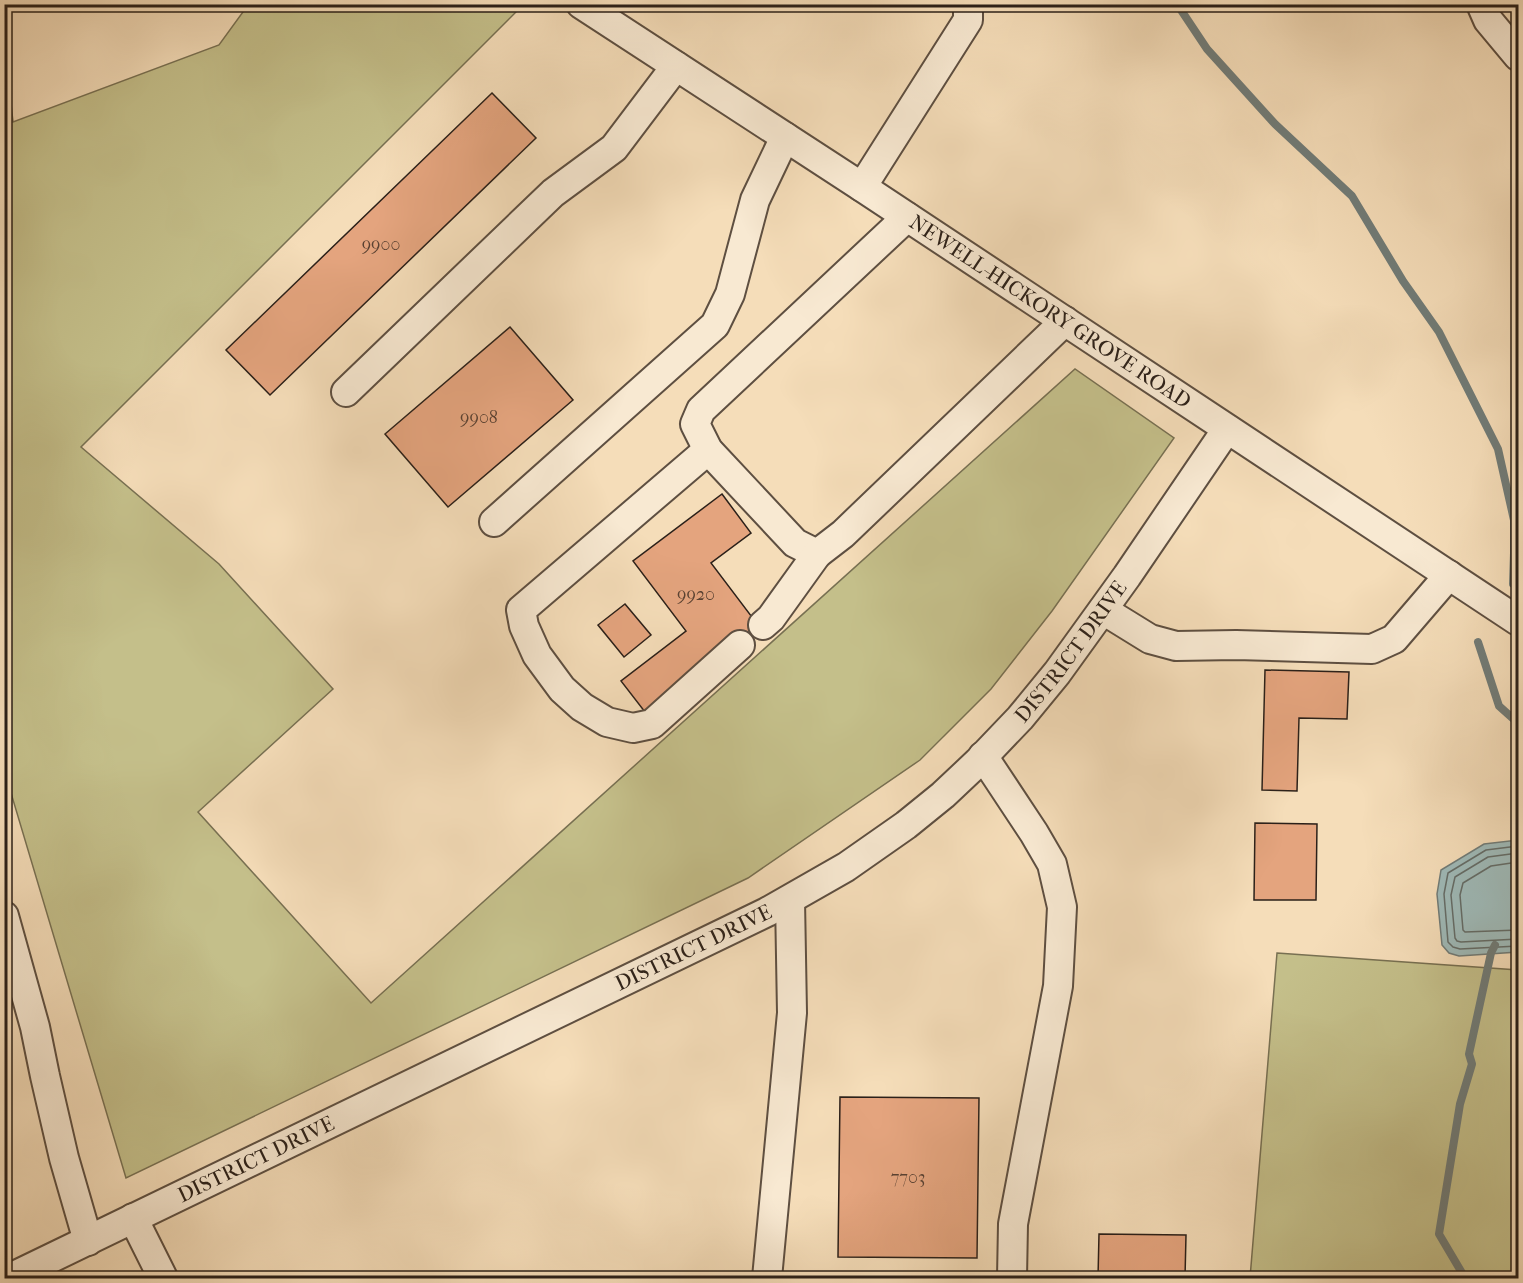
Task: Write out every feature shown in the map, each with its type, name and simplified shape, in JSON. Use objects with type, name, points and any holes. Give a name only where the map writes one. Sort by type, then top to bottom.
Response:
[{"type":"street","name":"NEWELL-HICKORY GROVE ROAD","points":[[582,4],[1518,621]]},
{"type":"street","points":[[862,187],[968,20],[968,4]]},
{"type":"street","points":[[1481,4],[1488,20],[1518,56]]},
{"type":"street","points":[[346,392],[553,193],[614,148],[676,66]]},
{"type":"street","points":[[494,522],[715,325],[730,294],[755,200],[785,137]]},
{"type":"street","points":[[817,554],[795,543],[708,450],[694,424],[701,410],[907,217]]},
{"type":"street","points":[[763,625],[771,618],[817,554],[843,534],[1065,321]]},
{"type":"street","name":"DISTRICT DRIVE","points":[[10,1278],[756,918],[846,867],[906,825],[943,795],[1020,718],[1058,673],[1128,576],[1227,429]]},
{"type":"street","points":[[708,450],[521,610],[524,626],[537,655],[562,689],[582,707],[607,722],[633,728],[652,724],[740,645]]},
{"type":"street","points":[[1103,610],[1150,639],[1176,646],[1236,645],[1372,650],[1394,639],[1449,575]]},
{"type":"street","points":[[984,756],[1052,864],[1062,908],[1058,986],[1013,1224],[1012,1278]]},
{"type":"street","points":[[767,1278],[792,1013],[789,900]]},
{"type":"street","points":[[5,918],[35,1027],[64,1158],[88,1241]]},
{"type":"street","points":[[133,1218],[163,1278]]},
{"type":"shaded area","points":[[248,5],[515,5],[520,8],[81,447],[219,564],[333,689],[198,812],[371,1003],[1075,369],[1174,438],[1052,611],[991,689],[920,760],[748,878],[126,1178],[5,773],[5,50],[13,122],[219,45]]},
{"type":"shaded area","points":[[1277,953],[1518,970],[1518,1278],[1250,1278]]},
{"type":"water","points":[[1518,840],[1518,952],[1459,956],[1449,953],[1442,945],[1437,894],[1441,870],[1484,844]]},
{"type":"building","points":[[492,93],[536,138],[270,395],[226,350]]},
{"type":"building","points":[[510,327],[573,400],[448,507],[385,434]]},
{"type":"building","points":[[722,494],[751,533],[711,563],[758,625],[645,712],[621,681],[686,631],[633,561]]},
{"type":"building","points":[[625,604],[651,635],[624,657],[598,625]]},
{"type":"building","points":[[1265,670],[1349,672],[1347,719],[1299,718],[1297,791],[1262,790]]},
{"type":"building","points":[[1255,823],[1317,824],[1316,900],[1254,900]]},
{"type":"building","points":[[840,1097],[979,1098],[977,1258],[838,1257]]},
{"type":"building","points":[[1099,1234],[1186,1235],[1185,1278],[1098,1278]]},
{"type":"waterway","points":[[1177,4],[1207,49],[1275,124],[1352,196],[1403,281],[1439,332],[1498,449],[1514,520],[1513,584]]},
{"type":"waterway","points":[[1478,642],[1499,706],[1518,723]]},
{"type":"waterway","points":[[1465,1278],[1439,1234],[1460,1104],[1472,1064],[1469,1054],[1491,953],[1495,945]]}]
